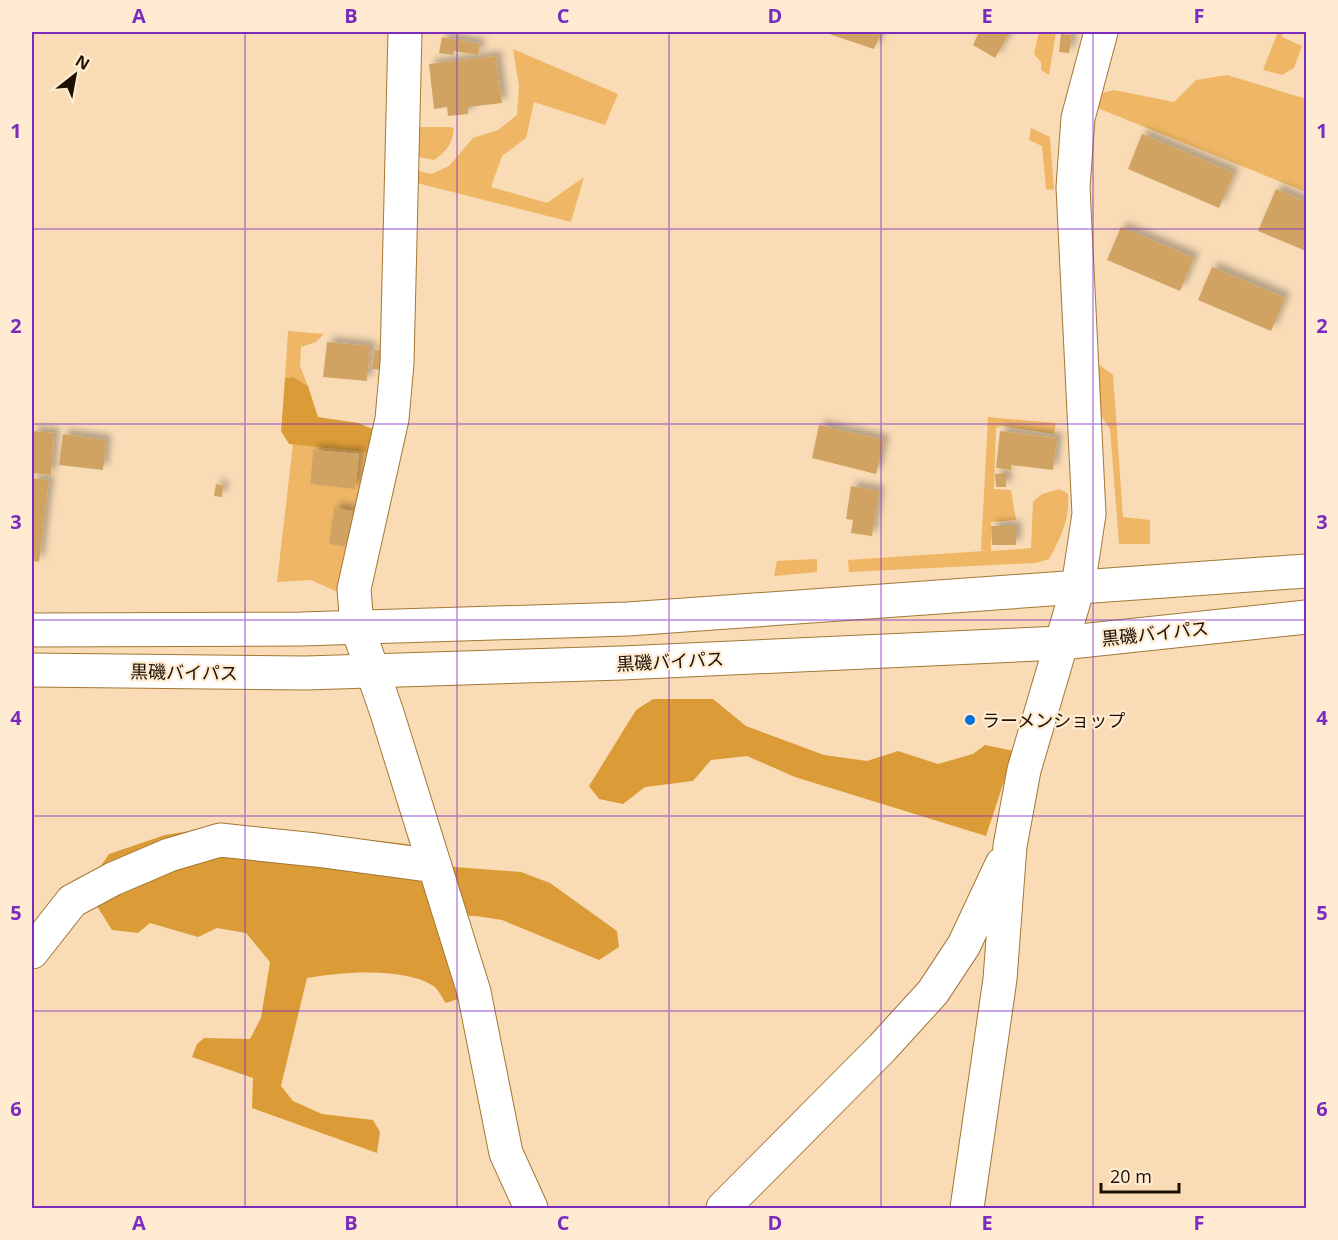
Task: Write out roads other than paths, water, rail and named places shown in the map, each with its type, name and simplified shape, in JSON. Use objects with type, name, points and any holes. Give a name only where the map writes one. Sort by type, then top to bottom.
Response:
[{"type":"main road","points":[[405,32],[396,374],[392,419],[380,486],[354,589],[357,626],[474,992],[506,1153],[531,1209]]},
{"type":"main road","points":[[967,1209],[1000,979],[1010,846],[1024,770],[1078,587],[1089,514],[1073,187],[1078,118],[1101,32]]},
{"type":"main road","points":[[32,630],[301,629],[628,619],[1306,571]]},
{"type":"main road","name":"黒磯バイパス","points":[[32,670],[306,673],[622,663],[1061,643],[1306,617]]},
{"type":"main road","points":[[32,952],[72,901],[113,879],[169,855],[220,840],[435,866]]},
{"type":"main road","points":[[723,1209],[882,1048],[933,992],[964,945],[1010,846]]},
{"type":"place","name":"ラーメンショップ","points":[[970,720]]}]
